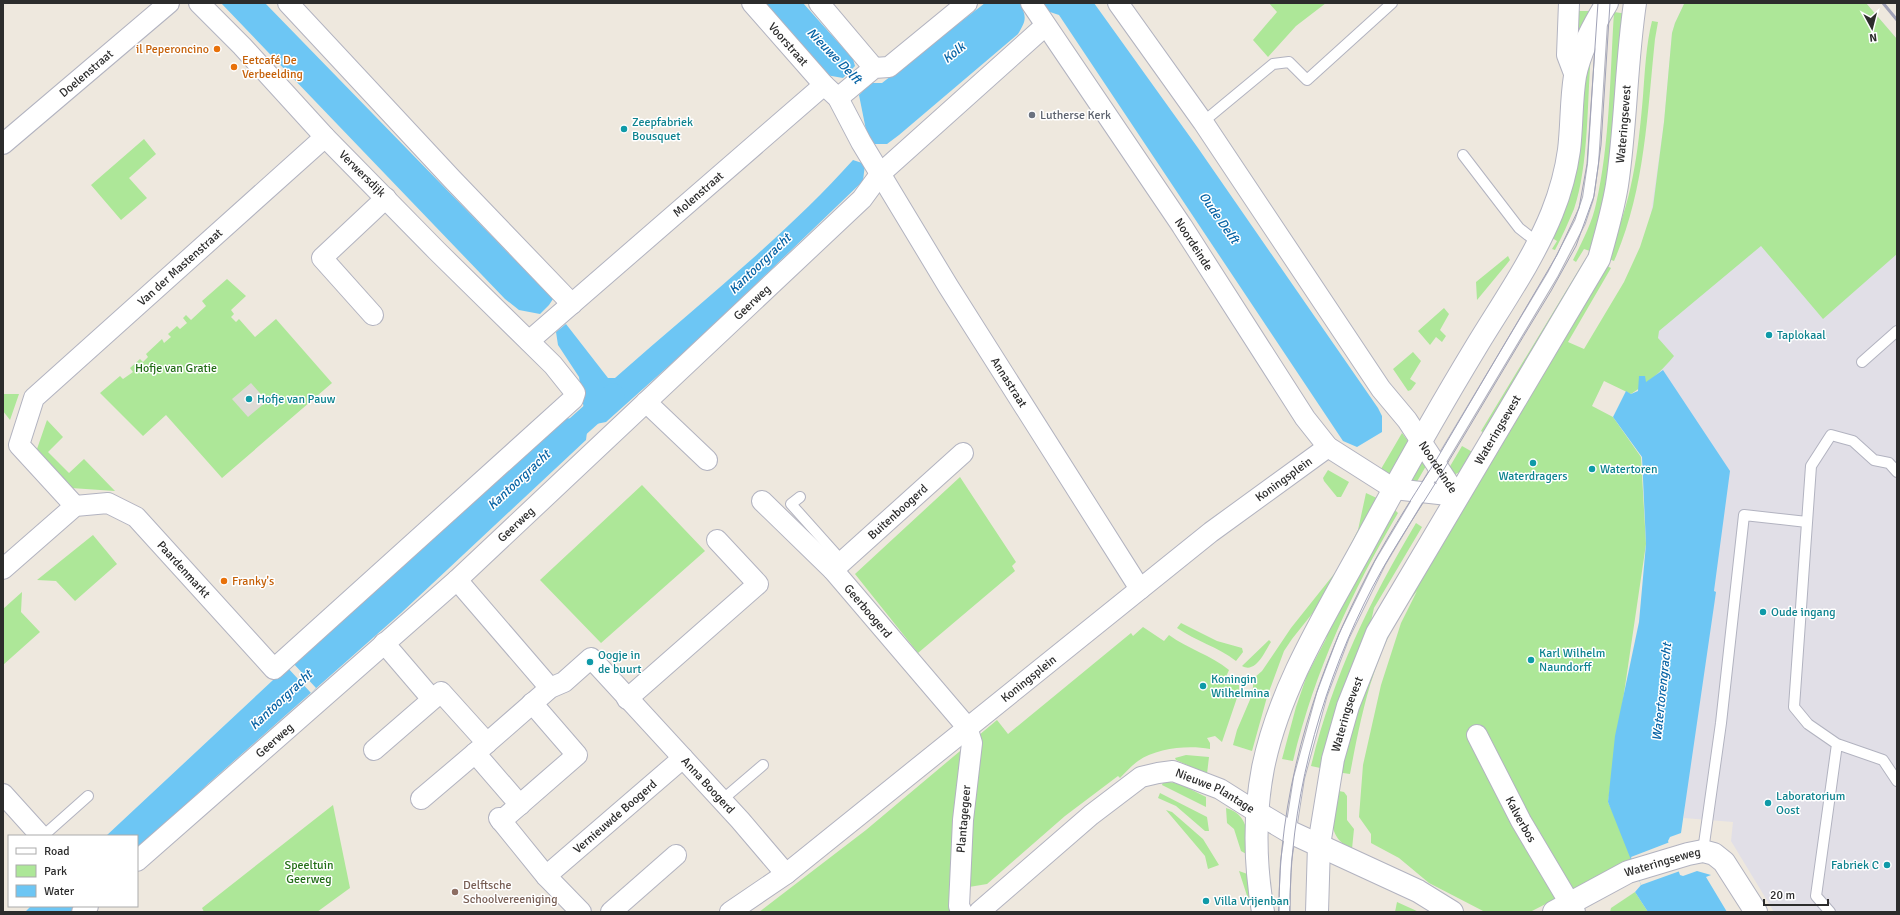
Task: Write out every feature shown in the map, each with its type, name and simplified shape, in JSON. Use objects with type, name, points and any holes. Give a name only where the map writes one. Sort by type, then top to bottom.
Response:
[{"type":"main road","name":"Wateringsevest","points":[[1317,912],[1319,845],[1333,759],[1357,679],[1385,618],[1599,259],[1612,210],[1617,184],[1631,29],[1635,3]]},
{"type":"main road","points":[[1263,912],[1257,864],[1258,813],[1263,769],[1270,741],[1289,689],[1318,628],[1420,441],[1538,243],[1552,212],[1563,180],[1568,152],[1575,76],[1587,40],[1605,5]]},
{"type":"main road","name":"Nieuwe Plantage","points":[[1258,813],[1290,832],[1418,891],[1452,912]]},
{"type":"main road","name":"Wateringseweg","points":[[1566,909],[1628,872],[1703,851],[1714,854],[1724,862],[1739,882],[1756,912]]},
{"type":"street","name":"Doelenstraat","points":[[3,144],[168,3]]},
{"type":"street","name":"Verwersdijk","points":[[199,3],[242,46],[326,137],[437,251],[536,335],[553,365],[575,393],[569,404],[274,669]]},
{"type":"street","points":[[288,3],[452,180],[567,308],[536,335]]},
{"type":"street","name":"Voorstraat","points":[[752,3],[850,83]]},
{"type":"street","points":[[819,3],[850,83],[865,149],[881,174],[1036,13]]},
{"type":"street","points":[[850,83],[889,67],[967,3]]},
{"type":"street","name":"Noordeinde","points":[[1118,3],[1203,122],[1381,389],[1407,420],[1457,496]]},
{"type":"street","points":[[1568,3],[1567,55],[1575,76]]},
{"type":"street","name":"Noordeinde","points":[[1036,13],[1182,226],[1304,418],[1328,446],[1394,489],[1457,496]]},
{"type":"street","name":"Molenstraat","points":[[567,308],[850,83]]},
{"type":"street","name":"Van der Mastenstraat","points":[[75,506],[19,445],[34,398],[326,137]]},
{"type":"street","name":"Geerweg","points":[[138,860],[457,580],[862,199],[881,174]]},
{"type":"street","name":"Annastraat","points":[[881,174],[948,286],[1140,589]]},
{"type":"street","points":[[373,315],[322,258],[386,198]]},
{"type":"street","points":[[646,402],[707,460]]},
{"type":"street","name":"Koningsplein","points":[[730,912],[786,874],[1210,532],[1328,446]]},
{"type":"street","name":"Buitenboogerd","points":[[838,566],[963,453]]},
{"type":"street","name":"Geerboogerd","points":[[762,501],[838,566],[967,727]]},
{"type":"street","name":"Paardenmarkt","points":[[75,506],[108,504],[136,517],[274,669]]},
{"type":"street","points":[[3,570],[75,506]]},
{"type":"street","points":[[627,699],[758,584],[717,540]]},
{"type":"street","points":[[457,580],[550,688]]},
{"type":"street","points":[[384,643],[432,699]]},
{"type":"street","name":"Anna Boogerd","points":[[421,800],[550,688],[564,682],[592,658],[627,699],[722,800],[786,874]]},
{"type":"street","points":[[374,750],[441,692],[520,805]]},
{"type":"street","points":[[532,704],[577,755],[520,805],[500,820],[546,876],[581,912]]},
{"type":"street","name":"Plantagegeer","points":[[962,912],[959,906],[963,820],[972,743],[967,727]]},
{"type":"street","name":"Kalverbos","points":[[1477,734],[1566,909]]},
{"type":"street","name":"Vernieuwde Boogerd","points":[[546,876],[683,758]]},
{"type":"street","name":"Nieuwe Plantage","points":[[979,912],[1091,815],[1141,777],[1158,772],[1173,771],[1220,790],[1258,813]]},
{"type":"street","points":[[3,794],[41,835]]},
{"type":"street","points":[[611,912],[676,855]]},
{"type":"lane","points":[[1203,122],[1273,64],[1289,62],[1308,80],[1392,3]]},
{"type":"lane","points":[[1284,912],[1285,876],[1290,832],[1304,756],[1334,659],[1380,563],[1553,274],[1580,222],[1588,198],[1593,164],[1605,5]]},
{"type":"lane","points":[[1463,156],[1519,228],[1538,243]]},
{"type":"lane","points":[[1862,362],[1897,331]]},
{"type":"lane","points":[[1897,472],[1889,463],[1874,460],[1853,441],[1832,435],[1811,466],[1794,707],[1808,724],[1837,744],[1883,760],[1897,781]]},
{"type":"lane","points":[[800,496],[791,504],[838,566]]},
{"type":"lane","points":[[1703,851],[1722,722],[1744,515],[1807,522]]},
{"type":"lane","points":[[1830,912],[1816,896],[1837,744]]},
{"type":"lane","points":[[722,800],[763,765]]},
{"type":"lane","points":[[43,835],[88,796]]},
{"type":"shaded area","points":[[1866,3],[1897,39],[1897,912],[1774,912],[1731,841],[1733,822],[1684,818],[1705,483],[1632,349],[1664,122],[1672,33],[1684,4]]},
{"type":"shaded area","points":[[251,383],[267,401],[248,417],[232,399]]},
{"type":"green space","points":[[1269,3],[1326,3],[1296,26],[1268,57],[1253,40],[1277,12]]},
{"type":"green space","points":[[1866,3],[1897,39],[1897,254],[1823,319],[1761,246],[1659,331],[1658,338],[1674,356],[1654,377],[1631,394],[1604,381],[1592,406],[1613,417],[1641,457],[1646,544],[1608,802],[1634,859],[1530,912],[1485,912],[1429,883],[1399,858],[1371,843],[1371,834],[1359,817],[1363,765],[1381,685],[1401,623],[1417,591],[1390,633],[1372,678],[1365,702],[1350,774],[1336,772],[1375,651],[1445,540],[1603,264],[1611,268],[1568,342],[1584,349],[1624,282],[1640,247],[1653,207],[1664,122],[1672,33],[1684,4]]},
{"type":"green space","points":[[1576,11],[1593,11],[1576,50]]},
{"type":"green space","points":[[1614,12],[1628,14],[1614,172],[1593,252],[1584,249],[1576,262],[1573,260],[1592,218],[1601,181],[1609,109]]},
{"type":"green space","points":[[1652,21],[1658,22],[1643,152],[1632,207],[1614,261],[1606,258],[1615,238],[1628,199],[1636,159],[1647,49]]},
{"type":"green space","points":[[1591,54],[1587,133],[1579,192],[1574,209],[1555,250],[1552,249],[1557,241],[1547,235],[1578,94]]},
{"type":"green space","points":[[144,139],[156,154],[129,178],[147,198],[121,220],[91,185]]},
{"type":"green space","points":[[1508,256],[1510,260],[1477,300],[1476,282]]},
{"type":"green space","points":[[1586,258],[1590,260],[1488,436],[1481,431]]},
{"type":"green space","name":"Hofje van Gratie","points":[[227,279],[246,296],[231,310],[234,314],[231,317],[236,322],[239,319],[255,337],[276,319],[332,383],[222,478],[166,415],[143,436],[100,393],[120,376],[123,379],[133,372],[130,368],[140,359],[143,362],[148,357],[146,354],[162,339],[164,343],[171,337],[168,334],[177,326],[180,329],[187,323],[183,318],[186,315],[191,320],[206,306],[202,301]]},
{"type":"green space","points":[[1444,308],[1449,314],[1440,330],[1446,336],[1442,342],[1436,337],[1430,345],[1418,331]]},
{"type":"green space","points":[[1413,352],[1421,361],[1410,379],[1416,383],[1411,390],[1408,391],[1393,369]]},
{"type":"green space","points":[[3,394],[19,394],[10,420],[3,411]]},
{"type":"green space","points":[[47,420],[63,437],[48,452],[69,473],[84,459],[115,491],[71,488],[37,449]]},
{"type":"green space","points":[[1402,433],[1411,445],[1395,477],[1381,469]]},
{"type":"green space","points":[[1462,446],[1476,454],[1467,468],[1454,475],[1449,468]]},
{"type":"green space","points":[[1417,455],[1426,466],[1415,485],[1405,481]]},
{"type":"green space","points":[[1328,470],[1349,482],[1341,497],[1337,497],[1324,481],[1323,478]]},
{"type":"green space","points":[[960,477],[1016,562],[1012,566],[1015,571],[918,653],[855,574]]},
{"type":"green space","points":[[642,485],[705,551],[601,643],[540,580]]},
{"type":"green space","points":[[1366,493],[1381,500],[1327,595],[1284,651],[1267,697],[1252,751],[1233,745],[1237,730],[1252,695],[1254,678],[1262,671],[1291,628],[1338,569],[1358,530]]},
{"type":"green space","points":[[1392,507],[1398,513],[1365,573],[1336,633],[1312,695],[1293,761],[1282,759],[1296,707],[1307,675],[1326,639],[1333,609]]},
{"type":"green space","points":[[1416,523],[1422,527],[1374,608],[1365,648],[1325,769],[1311,766],[1330,701],[1341,670],[1368,611]]},
{"type":"green space","points":[[93,535],[117,564],[75,601],[56,581],[37,580]]},
{"type":"green space","points":[[22,592],[21,612],[40,632],[3,665],[3,609]]},
{"type":"green space","points":[[1181,623],[1217,641],[1242,648],[1243,652],[1236,661],[1177,628]]},
{"type":"green space","points":[[1143,627],[1164,641],[1169,635],[1215,660],[1229,670],[1225,679],[1231,684],[1234,681],[1235,685],[1239,685],[1239,692],[1222,742],[1215,736],[1207,738],[1210,743],[1210,749],[1192,747],[1163,750],[1138,761],[1120,778],[1118,776],[1065,816],[987,884],[969,887],[951,912],[759,912],[866,830],[997,720],[1008,734],[1131,633],[1133,636]]},
{"type":"green space","points":[[1269,640],[1271,642],[1263,656],[1256,664],[1247,668],[1242,666]]},
{"type":"green space","points":[[1186,755],[1209,757],[1207,774],[1176,760],[1175,758]]},
{"type":"green space","points":[[1163,782],[1180,784],[1206,797],[1206,807],[1162,785]]},
{"type":"green space","points":[[1334,790],[1344,792],[1347,796],[1347,820],[1354,829],[1352,849],[1343,844],[1334,831],[1332,816]]},
{"type":"green space","points":[[1160,793],[1207,817],[1209,831],[1205,831],[1176,806],[1158,798]]},
{"type":"green space","name":"Speeltuin Geerweg","points":[[333,805],[350,888],[317,912],[204,912],[202,908]]},
{"type":"green space","points":[[1226,808],[1234,811],[1243,820],[1246,827],[1248,840],[1248,855],[1241,851],[1234,829],[1227,823]]},
{"type":"green space","points":[[1166,810],[1172,812],[1203,839],[1219,865],[1208,869],[1205,856]]},
{"type":"green space","points":[[1239,871],[1253,876],[1252,912],[1251,908]]},
{"type":"green space","points":[[1635,892],[1648,912],[1610,912],[1611,908]]},
{"type":"green space","points":[[1397,902],[1419,912],[1395,912]]},
{"type":"water","points":[[221,3],[265,3],[553,299],[549,305],[540,314],[519,310],[505,299]]},
{"type":"water","name":"Nieuwe Delft","points":[[762,3],[803,3],[853,59],[855,66],[843,78],[826,75]]},
{"type":"water","name":"Kolk","points":[[985,3],[1020,3],[1025,19],[1018,34],[899,135],[887,144],[874,144],[866,130],[859,95],[871,83],[882,83]]},
{"type":"water","name":"Oude Delft","points":[[1041,3],[1094,3],[1198,148],[1378,408],[1382,416],[1382,432],[1357,447],[1343,441],[1059,15],[1044,10]]},
{"type":"water","points":[[853,160],[865,164],[863,181],[700,338],[606,422],[596,424],[584,410],[579,377],[558,345],[556,332],[566,324],[608,378],[615,378],[797,218]]},
{"type":"water","name":"Watertorengracht","points":[[1663,370],[1730,471],[1714,591],[1716,592],[1681,833],[1670,837],[1668,841],[1680,875],[1683,876],[1697,871],[1711,875],[1706,877],[1727,912],[1648,912],[1635,892],[1641,885],[1608,802],[1615,736],[1639,622],[1646,544],[1642,457],[1613,417],[1626,391],[1631,394],[1638,391],[1639,376],[1645,376],[1646,382]]},
{"type":"water","points":[[565,418],[574,419],[587,432],[586,440],[401,613],[209,783],[138,849],[138,835],[107,835],[287,667]]},
{"type":"water","points":[[30,907],[76,907],[71,912],[25,912]]},
{"type":"pier","points":[[293,663],[316,688],[311,693],[287,667]]},
{"type":"pier","points":[[1670,842],[1680,871],[1641,885],[1631,857]]},
{"type":"waterway","name":"Kantoorgracht","points":[[556,446],[613,395]]},
{"type":"tram line","points":[[1279,912],[1280,870],[1284,828],[1291,786],[1313,704],[1343,625],[1378,555],[1435,462],[1557,255],[1579,208],[1587,164],[1598,3]]},
{"type":"tram line","points":[[1290,912],[1291,872],[1295,833],[1309,754],[1320,715],[1348,640],[1364,604],[1382,570],[1551,291],[1576,246],[1594,196],[1601,145],[1610,3]]},
{"type":"railway","points":[[1883,3],[1897,20]]},
{"type":"place","name":"il Peperoncino","points":[[217,49]]},
{"type":"place","name":"Eetcafé De Verbeelding","points":[[234,67]]},
{"type":"place","name":"Lutherse Kerk","points":[[1032,115]]},
{"type":"place","name":"Zeepfabriek Bousquet","points":[[624,129]]},
{"type":"place","name":"Taplokaal","points":[[1769,335]]},
{"type":"place","name":"Hofje van Pauw","points":[[249,399]]},
{"type":"place","name":"Waterdragers","points":[[1533,463]]},
{"type":"place","name":"Watertoren","points":[[1592,469]]},
{"type":"place","name":"Franky's","points":[[224,581]]},
{"type":"place","name":"Oude ingang","points":[[1763,612]]},
{"type":"place","name":"Karl Wilhelm Naundorff","points":[[1531,660]]},
{"type":"place","name":"Oogje in de buurt","points":[[590,662]]},
{"type":"place","name":"Koningin Wilhelmina","points":[[1203,686]]},
{"type":"place","name":"Laboratorium Oost","points":[[1768,803]]},
{"type":"place","name":"Fabriek C","points":[[1887,865]]},
{"type":"place","name":"Delftsche Schoolvereeniging","points":[[455,892]]},
{"type":"place","name":"Villa Vrijenban","points":[[1206,901]]}]
